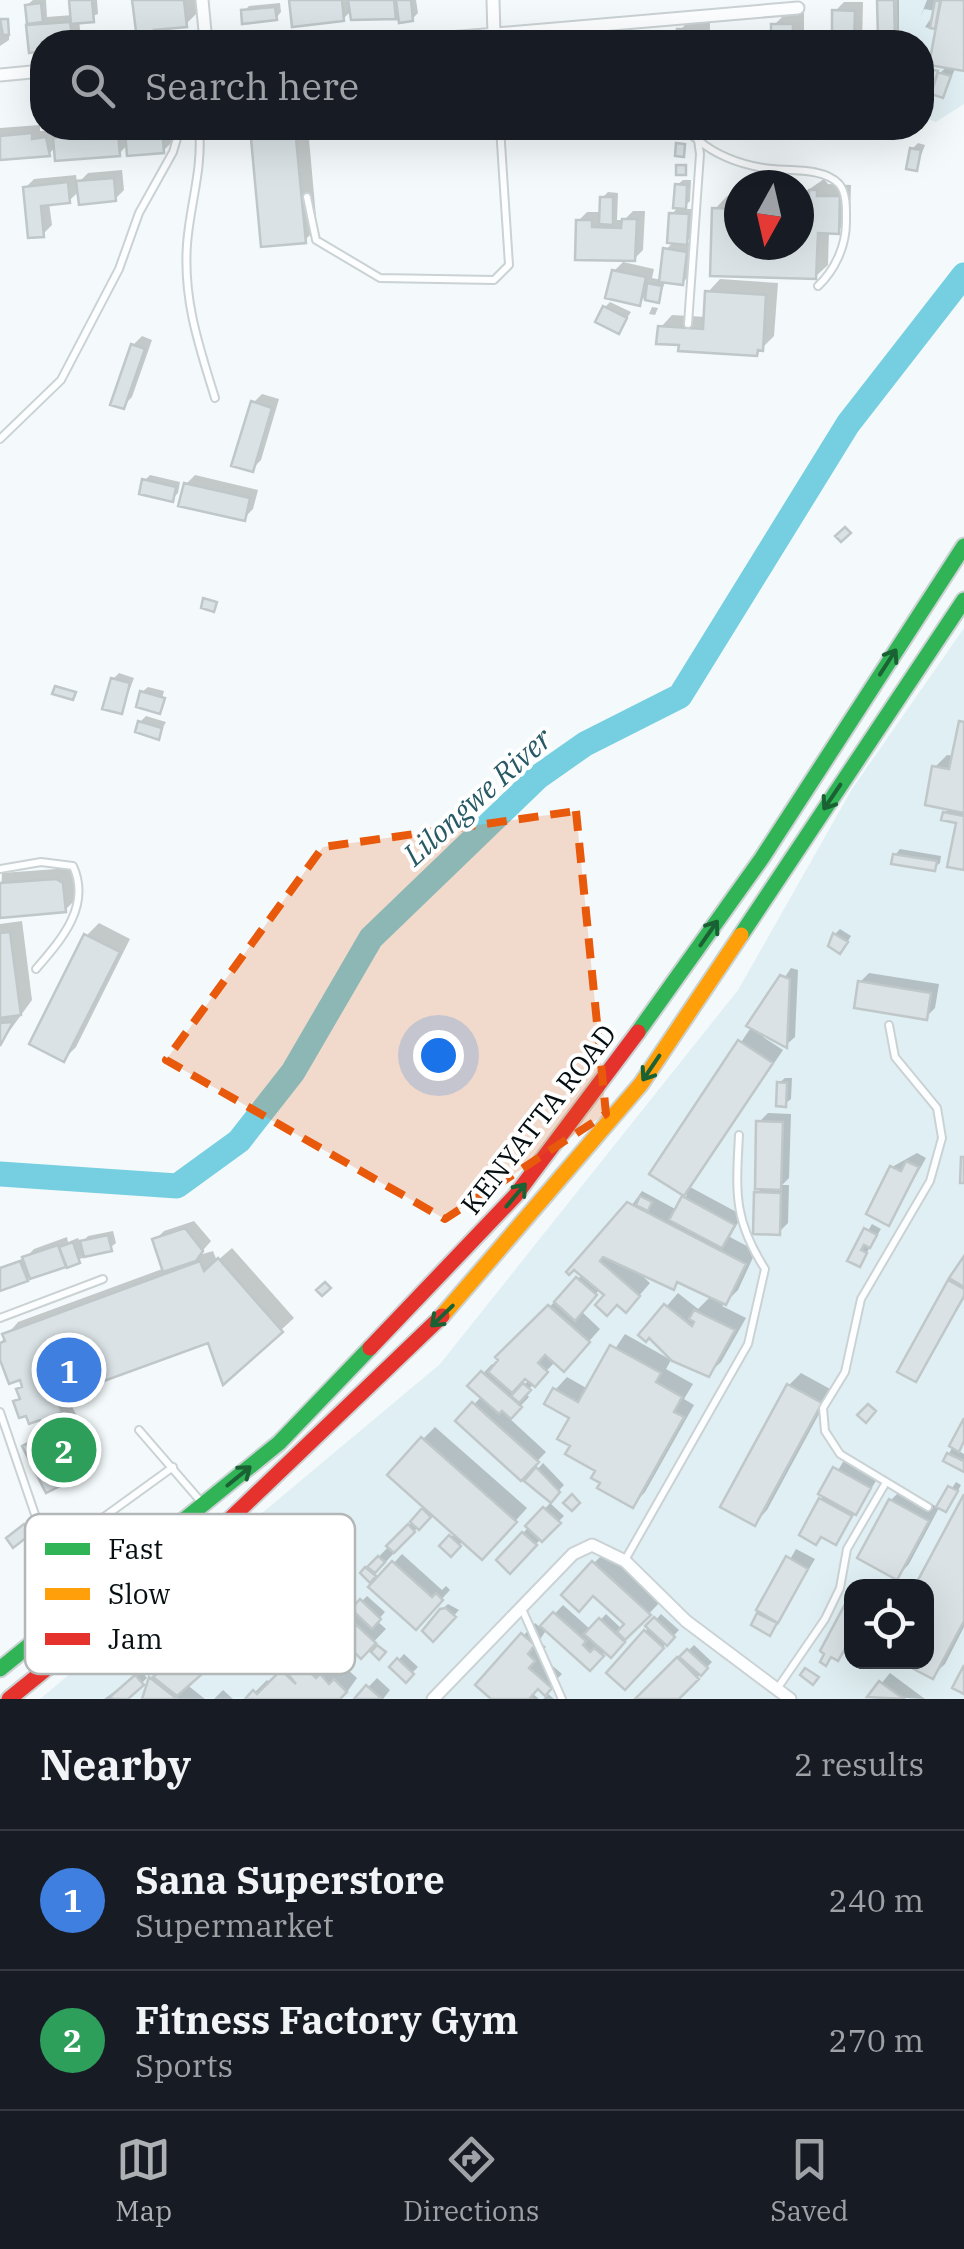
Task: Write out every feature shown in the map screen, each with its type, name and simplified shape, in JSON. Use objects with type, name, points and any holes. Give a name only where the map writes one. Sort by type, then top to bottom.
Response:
[{"type":"main road","name":"KENYATTA ROAD","points":[[192,1514],[279,1443],[454,1264],[562,1139],[762,858],[964,546]]},
{"type":"main road","name":"KENYATTA ROAD","points":[[235,1514],[457,1302],[628,1099],[964,600]]},
{"type":"main road","name":"KENYATTA ROAD","points":[[0,1669],[25,1649]]},
{"type":"main road","name":"KENYATTA ROAD","points":[[8,1699],[39,1674]]},
{"type":"street","points":[[202,0],[205,30]]},
{"type":"street","points":[[492,0],[494,30]]},
{"type":"street","points":[[582,30],[798,8]]},
{"type":"street","points":[[0,75],[30,73]]},
{"type":"street","points":[[433,1699],[582,1546],[592,1545],[624,1561],[686,1621],[790,1699]]},
{"type":"lane","points":[[0,439],[61,380],[119,269],[139,212],[176,140]]},
{"type":"lane","points":[[199,140],[200,178],[187,245],[187,302],[215,398]]},
{"type":"lane","points":[[308,196],[316,240],[364,273],[397,279],[494,280],[508,266],[501,140]]},
{"type":"lane","points":[[688,324],[698,140],[727,158],[760,168],[811,172],[837,182],[844,192],[844,243],[830,275],[818,286]]},
{"type":"lane","points":[[0,868],[41,862],[73,866],[81,884],[78,909],[36,969]]},
{"type":"lane","points":[[889,1025],[895,1057],[937,1108],[942,1138],[930,1182],[860,1299],[845,1372],[823,1408],[825,1431],[840,1454],[928,1507]]},
{"type":"lane","points":[[624,1561],[748,1344],[765,1269],[745,1238],[736,1203],[739,1135]]},
{"type":"lane","points":[[0,1318],[103,1279]]},
{"type":"lane","points":[[0,1412],[35,1514]]},
{"type":"lane","points":[[140,1430],[204,1504]]},
{"type":"lane","points":[[108,1514],[173,1467]]},
{"type":"lane","points":[[776,1689],[825,1619],[840,1588],[847,1549],[884,1484]]},
{"type":"lane","points":[[521,1608],[562,1699]]},
{"type":"highlighted area","points":[[576,811],[606,1114],[445,1219],[166,1060],[323,847]]},
{"type":"shaded area","points":[[897,0],[964,0],[964,104],[936,122],[934,30],[898,30]]},
{"type":"shaded area","points":[[964,628],[964,1699],[40,1699],[70,1674],[355,1674],[355,1514],[261,1514],[440,1364],[738,990],[852,789]]},
{"type":"building","points":[[69,0],[92,0],[94,22],[71,24]]},
{"type":"building","points":[[132,0],[184,0],[187,27],[136,30]]},
{"type":"building","points":[[289,0],[342,0],[344,21],[292,27]]},
{"type":"building","points":[[348,0],[394,0],[396,19],[351,20]]},
{"type":"building","points":[[396,0],[411,0],[413,21],[399,23]]},
{"type":"building","points":[[877,0],[894,0],[895,30],[878,30]]},
{"type":"building","points":[[935,0],[940,1],[935,29],[930,28]]},
{"type":"building","points":[[941,0],[964,0],[964,71],[934,66]]},
{"type":"building","points":[[41,3],[43,22],[27,24],[25,5]]},
{"type":"building","points":[[275,7],[277,20],[242,24],[241,10]]},
{"type":"building","points":[[832,10],[855,11],[854,30],[832,30]]},
{"type":"building","points":[[0,19],[8,19],[9,35],[3,35]]},
{"type":"building","points":[[70,22],[71,30],[30,30],[29,53],[26,25]]},
{"type":"building","points":[[771,24],[793,24],[793,30],[771,30]]},
{"type":"building","points":[[938,72],[951,76],[943,98],[934,95]]},
{"type":"building","points":[[30,133],[30,140],[47,140],[50,156],[0,160],[0,136]]},
{"type":"building","points":[[53,140],[119,140],[120,156],[55,161]]},
{"type":"building","points":[[126,140],[163,140],[164,153],[127,156]]},
{"type":"building","points":[[251,140],[296,140],[306,243],[261,247]]},
{"type":"building","points":[[676,143],[685,144],[684,157],[675,156]]},
{"type":"building","points":[[910,148],[921,150],[917,171],[906,169]]},
{"type":"building","points":[[676,165],[686,165],[686,175],[676,175]]},
{"type":"building","points":[[114,178],[116,201],[79,205],[76,181]]},
{"type":"building","points":[[68,182],[70,203],[41,206],[44,237],[28,238],[23,187]]},
{"type":"building","points":[[675,184],[687,185],[686,209],[673,208]]},
{"type":"building","points":[[814,190],[817,196],[840,196],[839,234],[818,233],[816,279],[710,276],[712,208],[724,208],[724,260],[814,260]]},
{"type":"building","points":[[600,197],[613,197],[613,225],[599,224]]},
{"type":"building","points":[[669,213],[689,214],[687,245],[667,243]]},
{"type":"building","points":[[622,219],[637,219],[635,261],[575,260],[576,220],[592,220],[592,227],[621,228]]},
{"type":"building","points":[[663,248],[687,252],[683,285],[659,282]]},
{"type":"building","points":[[612,270],[646,277],[640,306],[605,298]]},
{"type":"building","points":[[647,283],[662,286],[659,303],[645,300]]},
{"type":"building","points":[[705,291],[766,295],[763,351],[758,350],[757,356],[678,351],[679,345],[656,344],[658,326],[703,329]]},
{"type":"building","points":[[603,306],[627,318],[619,334],[595,322]]},
{"type":"building","points":[[131,344],[145,349],[124,409],[110,405]]},
{"type":"building","points":[[251,401],[272,408],[253,472],[231,466]]},
{"type":"building","points":[[142,479],[176,487],[173,502],[139,494]]},
{"type":"building","points":[[184,483],[250,498],[245,521],[178,506]]},
{"type":"building","points":[[845,527],[851,533],[841,542],[835,536]]},
{"type":"building","points":[[203,598],[217,602],[214,612],[201,608]]},
{"type":"building","points":[[111,678],[130,683],[122,714],[102,709]]},
{"type":"building","points":[[55,686],[76,692],[73,700],[52,694]]},
{"type":"building","points":[[140,691],[165,698],[160,714],[136,707]]},
{"type":"building","points":[[138,721],[162,728],[159,740],[135,732]]},
{"type":"building","points":[[959,721],[964,722],[964,813],[925,805],[932,766],[949,769]]},
{"type":"building","points":[[943,812],[964,816],[964,870],[947,867],[956,823],[941,820]]},
{"type":"building","points":[[893,854],[937,861],[935,871],[891,864]]},
{"type":"building","points":[[56,879],[63,883],[66,912],[0,918],[0,883]]},
{"type":"building","points":[[10,932],[21,1015],[0,1018],[0,933]]},
{"type":"building","points":[[833,933],[848,942],[840,954],[828,946]]},
{"type":"building","points":[[84,934],[120,952],[64,1062],[29,1044]]},
{"type":"building","points":[[780,975],[790,979],[787,1048],[746,1026]]},
{"type":"building","points":[[858,981],[931,993],[927,1020],[854,1008]]},
{"type":"building","points":[[13,1022],[0,1046],[0,1023]]},
{"type":"building","points":[[738,1040],[773,1063],[684,1196],[649,1174]]},
{"type":"building","points":[[777,1082],[787,1083],[786,1107],[776,1106]]},
{"type":"building","points":[[756,1121],[783,1122],[781,1190],[755,1189]]},
{"type":"building","points":[[964,1157],[964,1183],[960,1183]]},
{"type":"building","points":[[906,1161],[919,1167],[889,1226],[866,1214],[890,1166],[901,1171]]},
{"type":"building","points":[[754,1192],[781,1193],[780,1235],[753,1234]]},
{"type":"building","points":[[640,1196],[652,1202],[648,1211],[636,1205]]},
{"type":"building","points":[[682,1196],[735,1225],[722,1248],[669,1220]]},
{"type":"building","points":[[627,1202],[746,1264],[726,1305],[677,1282],[674,1290],[603,1257],[600,1261],[640,1296],[626,1313],[617,1305],[607,1316],[595,1305],[604,1295],[574,1270],[569,1275],[566,1272]]},
{"type":"building","points":[[185,1228],[203,1251],[196,1261],[163,1272],[152,1239]]},
{"type":"building","points":[[864,1228],[877,1235],[870,1248],[864,1245],[861,1250],[867,1253],[860,1267],[847,1261]]},
{"type":"building","points":[[108,1235],[112,1251],[84,1257],[80,1241]]},
{"type":"building","points":[[73,1242],[80,1263],[67,1268],[59,1247]]},
{"type":"building","points":[[58,1245],[66,1267],[30,1279],[22,1257]]},
{"type":"building","points":[[964,1256],[964,1287],[949,1278]]},
{"type":"building","points":[[218,1258],[283,1332],[223,1385],[208,1343],[57,1398],[62,1412],[58,1414],[76,1450],[81,1447],[89,1464],[68,1474],[40,1420],[29,1424],[26,1416],[19,1418],[13,1401],[20,1399],[16,1389],[22,1387],[20,1380],[9,1384],[0,1360],[0,1343],[5,1341],[2,1334],[200,1261],[204,1271]]},
{"type":"building","points":[[20,1261],[28,1281],[0,1291],[0,1268]]},
{"type":"building","points":[[576,1277],[597,1295],[575,1321],[554,1302]]},
{"type":"building","points":[[948,1280],[964,1289],[964,1296],[916,1382],[897,1372]]},
{"type":"building","points":[[325,1282],[331,1288],[322,1296],[316,1290]]},
{"type":"building","points":[[664,1304],[692,1326],[694,1322],[689,1319],[694,1310],[735,1330],[709,1377],[672,1361],[649,1338],[646,1342],[638,1335]]},
{"type":"building","points":[[548,1305],[590,1342],[564,1372],[545,1355],[538,1363],[548,1372],[535,1387],[525,1379],[512,1393],[488,1372],[498,1360],[495,1357]]},
{"type":"building","points":[[610,1345],[661,1373],[656,1382],[682,1397],[674,1412],[684,1417],[633,1508],[597,1488],[600,1483],[591,1478],[595,1471],[565,1454],[570,1446],[557,1439],[569,1418],[544,1404],[553,1388],[578,1402]]},
{"type":"building","points":[[481,1371],[522,1407],[511,1419],[502,1411],[499,1414],[467,1386]]},
{"type":"building","points":[[523,1383],[531,1390],[519,1403],[511,1396]]},
{"type":"building","points":[[787,1384],[822,1403],[755,1526],[720,1507]]},
{"type":"building","points":[[472,1402],[539,1462],[521,1481],[455,1421]]},
{"type":"building","points":[[868,1404],[876,1411],[866,1423],[857,1415]]},
{"type":"building","points":[[964,1418],[964,1441],[959,1452],[949,1446]]},
{"type":"building","points":[[421,1437],[517,1522],[482,1560],[387,1475]]},
{"type":"building","points":[[38,1438],[62,1485],[46,1493],[22,1446]]},
{"type":"building","points":[[947,1453],[964,1461],[964,1472],[943,1461]]},
{"type":"building","points":[[536,1467],[560,1492],[551,1503],[524,1481]]},
{"type":"building","points":[[833,1467],[871,1488],[856,1515],[818,1494]]},
{"type":"building","points":[[948,1486],[958,1491],[946,1512],[936,1507]]},
{"type":"building","points":[[572,1494],[580,1503],[572,1511],[563,1503]]},
{"type":"building","points":[[964,1494],[964,1621],[933,1679],[914,1669],[934,1669],[934,1579],[919,1579]]},
{"type":"building","points":[[819,1498],[852,1516],[836,1545],[821,1537],[816,1545],[799,1535]]},
{"type":"building","points":[[889,1499],[929,1521],[898,1579],[857,1558]]},
{"type":"building","points":[[543,1507],[561,1523],[542,1542],[525,1526]]},
{"type":"building","points":[[422,1508],[431,1517],[419,1530],[410,1522]]},
{"type":"building","points":[[24,1524],[25,1539],[13,1548],[6,1538]]},
{"type":"building","points":[[408,1524],[415,1532],[394,1553],[386,1546]]},
{"type":"building","points":[[522,1532],[537,1545],[510,1574],[496,1560]]},
{"type":"building","points":[[449,1535],[461,1546],[451,1557],[439,1546]]},
{"type":"building","points":[[378,1556],[385,1562],[375,1573],[367,1567]]},
{"type":"building","points":[[786,1556],[808,1569],[778,1623],[756,1610]]},
{"type":"building","points":[[392,1561],[432,1597],[436,1593],[443,1600],[416,1630],[368,1587]]},
{"type":"building","points":[[592,1561],[651,1615],[625,1640],[617,1632],[624,1624],[593,1596],[579,1612],[561,1595]]},
{"type":"building","points":[[365,1567],[376,1576],[370,1583],[360,1573]]},
{"type":"building","points":[[360,1599],[381,1619],[372,1629],[355,1613]]},
{"type":"building","points":[[844,1606],[844,1651],[838,1661],[831,1657],[826,1666],[820,1662],[824,1654],[820,1651]]},
{"type":"building","points":[[446,1608],[456,1617],[433,1642],[422,1631],[440,1609]]},
{"type":"building","points":[[553,1612],[586,1641],[583,1645],[590,1652],[594,1648],[604,1656],[590,1671],[540,1626]]},
{"type":"building","points":[[757,1613],[777,1623],[770,1636],[751,1625]]},
{"type":"building","points":[[654,1617],[675,1637],[667,1646],[645,1626]]},
{"type":"building","points":[[599,1618],[625,1642],[611,1658],[584,1634]]},
{"type":"building","points":[[355,1624],[376,1643],[361,1659],[355,1653]]},
{"type":"building","points":[[644,1630],[664,1648],[625,1690],[606,1673]]},
{"type":"building","points":[[521,1633],[535,1645],[528,1654],[535,1661],[529,1668],[552,1688],[545,1696],[538,1689],[529,1699],[491,1699],[475,1685]]},
{"type":"building","points":[[377,1645],[386,1652],[379,1660],[371,1652]]},
{"type":"building","points":[[687,1649],[708,1668],[701,1676],[679,1657]]},
{"type":"building","points":[[677,1657],[699,1679],[679,1699],[635,1699]]},
{"type":"building","points":[[397,1658],[414,1674],[406,1683],[389,1667]]},
{"type":"building","points":[[964,1665],[964,1694],[952,1688]]},
{"type":"building","points":[[805,1668],[819,1677],[813,1685],[800,1675]]},
{"type":"building","points":[[157,1674],[202,1674],[177,1696],[153,1677]]},
{"type":"building","points":[[277,1674],[285,1674],[296,1684],[288,1674],[312,1674],[316,1678],[320,1674],[329,1684],[334,1679],[347,1692],[340,1699],[245,1699],[253,1690],[257,1694]]},
{"type":"building","points":[[135,1675],[144,1685],[128,1699],[113,1699],[111,1696]]},
{"type":"building","points":[[149,1677],[177,1699],[142,1699]]},
{"type":"building","points":[[879,1681],[904,1699],[867,1697]]},
{"type":"building","points":[[366,1685],[382,1699],[354,1699]]},
{"type":"waterway","name":"Lilongwe River","points":[[0,1174],[177,1186],[239,1141],[293,1072],[371,938],[538,777],[585,744],[680,696],[848,424],[964,275]]},
{"type":"traffic: fast","points":[[638,1032],[762,858],[964,546]]},
{"type":"traffic: fast","points":[[741,935],[964,600]]},
{"type":"traffic: fast","points":[[191,1514],[279,1443],[370,1348]]},
{"type":"traffic: fast","points":[[0,1669],[25,1649]]},
{"type":"traffic: slow","points":[[442,1316],[641,1084],[741,935]]},
{"type":"traffic: jam","points":[[370,1348],[515,1196],[638,1032]]},
{"type":"traffic: jam","points":[[235,1514],[442,1316]]},
{"type":"traffic: jam","points":[[9,1699],[40,1674]]},
{"type":"place","name":"Sana Superstore","points":[[69,1370]]},
{"type":"place","name":"Fitness Factory Gym","points":[[64,1450]]}]
